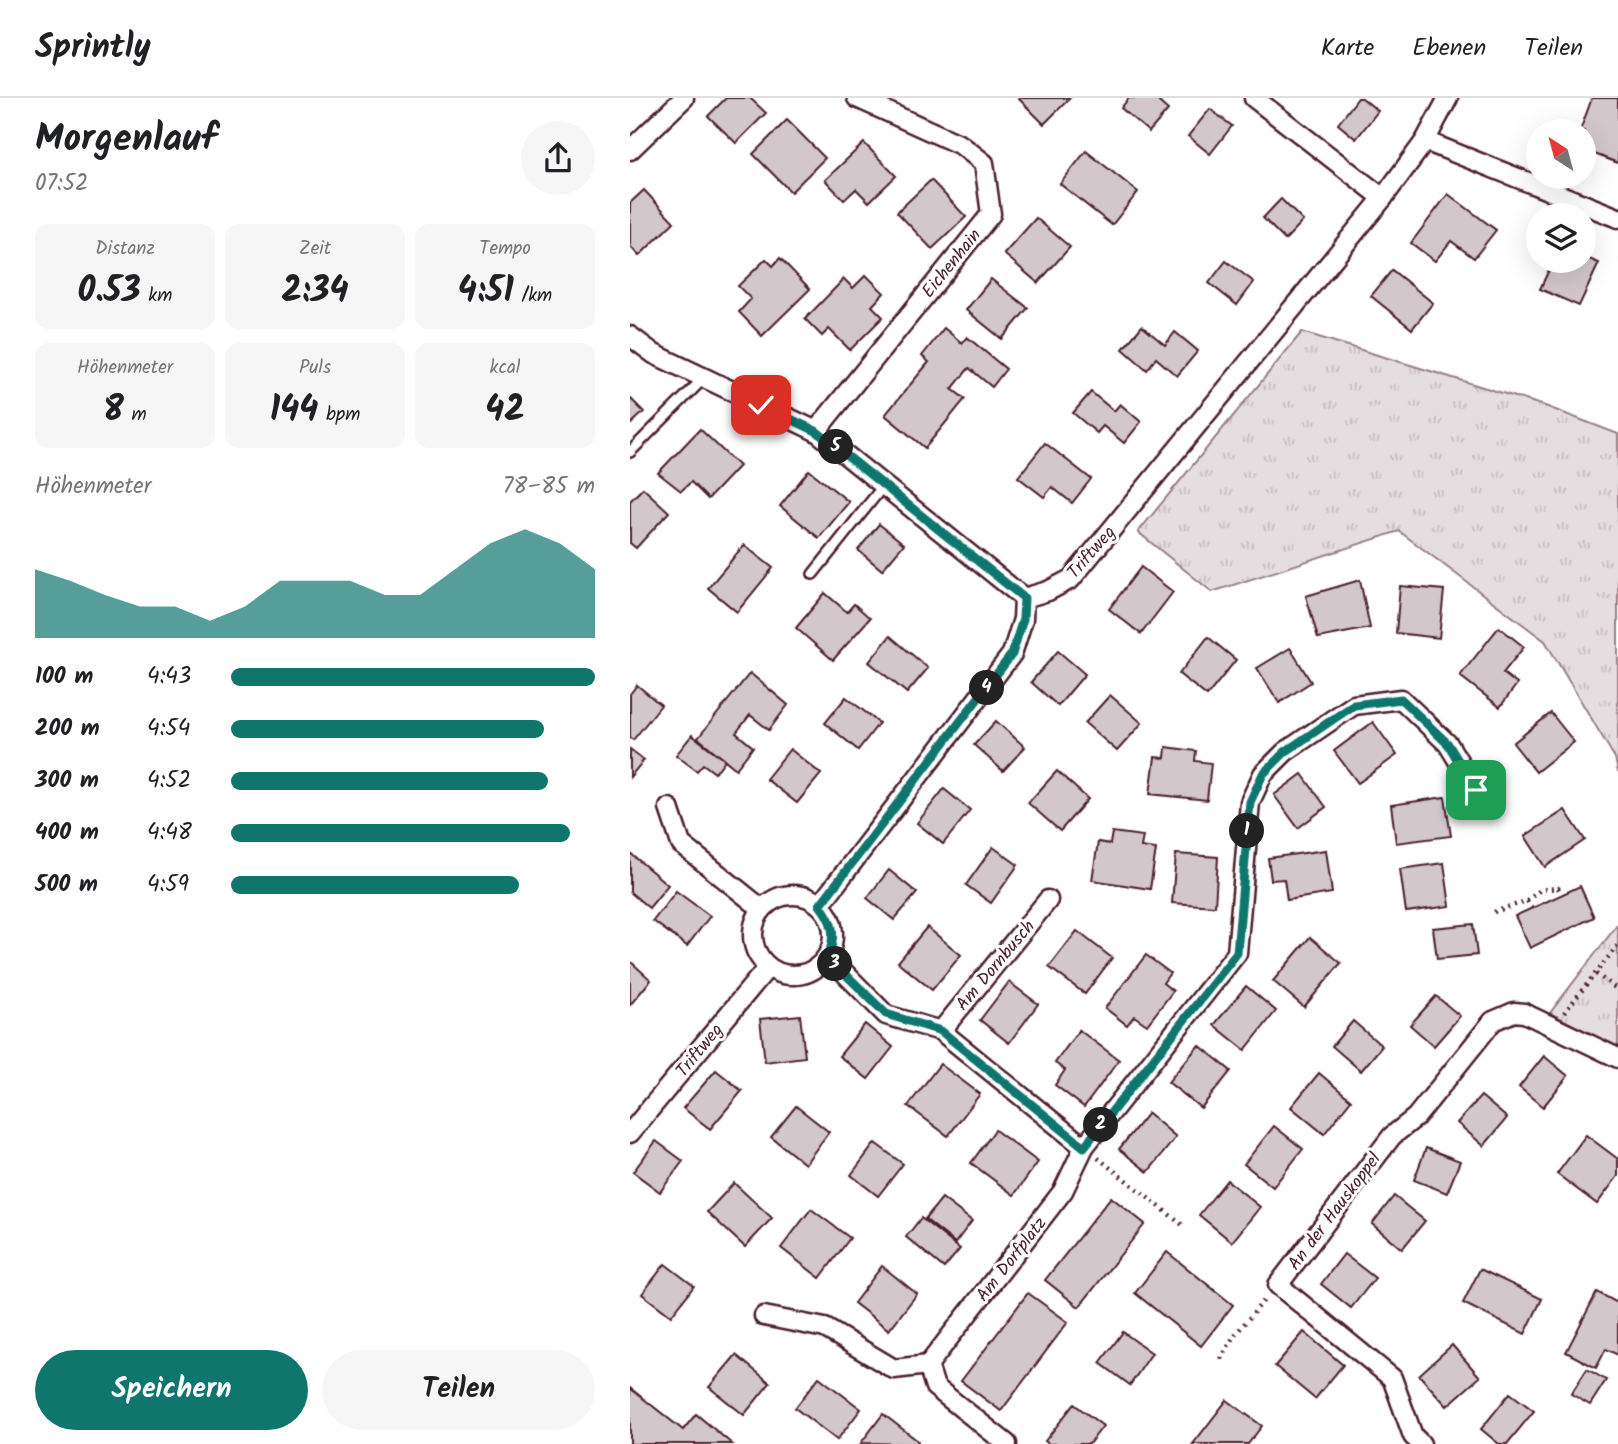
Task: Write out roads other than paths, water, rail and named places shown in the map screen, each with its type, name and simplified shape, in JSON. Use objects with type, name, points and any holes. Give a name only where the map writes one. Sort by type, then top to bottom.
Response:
[{"type":"street","points":[[630,150],[684,98]]},
{"type":"street","name":"Eichenhain","points":[[816,431],[991,214],[984,163],[961,145],[857,98]]},
{"type":"street","points":[[1254,98],[1382,198]]},
{"type":"street","name":"Triftweg","points":[[1024,598],[1048,591],[1071,579],[1382,198],[1425,141],[1448,98]]},
{"type":"street","points":[[1425,141],[1618,218]]},
{"type":"street","points":[[630,336],[654,354],[816,431],[1024,598],[1023,619],[1012,654],[820,905]]},
{"type":"street","name":"Am Dorfplatz","points":[[928,1365],[1063,1191],[1084,1147],[1237,953],[1250,802],[1263,774],[1285,752],[1354,705],[1401,699],[1448,744],[1476,790]]},
{"type":"street","points":[[669,808],[681,844],[762,909]]},
{"type":"street","points":[[797,895],[820,905],[829,916],[833,929],[833,943],[828,957],[811,972],[800,975],[788,975],[768,967],[759,957],[752,933],[755,920],[762,909],[784,896],[797,895]]},
{"type":"street","name":"Am Dornbusch","points":[[941,1031],[1048,900]]},
{"type":"street","points":[[828,957],[886,1014],[941,1031],[1084,1147]]},
{"type":"street","name":"Triftweg","points":[[630,1133],[768,967]]},
{"type":"street","name":"An der Hauskoppel","points":[[1420,1444],[1413,1436],[1392,1378],[1278,1285],[1392,1136],[1416,1117],[1493,1021],[1514,1012],[1524,1013],[1618,1058]]},
{"type":"street","points":[[764,1316],[825,1328],[894,1369],[928,1365],[935,1387],[1007,1444]]},
{"type":"lane","points":[[630,452],[704,377]]},
{"type":"lane","points":[[813,574],[885,485]]}]
